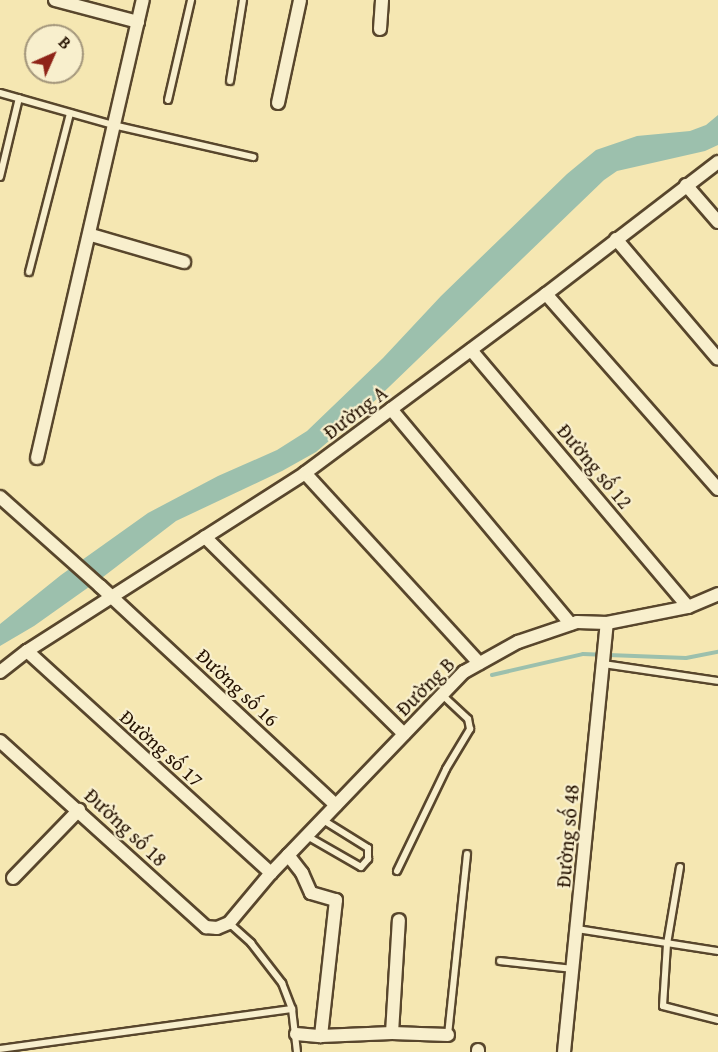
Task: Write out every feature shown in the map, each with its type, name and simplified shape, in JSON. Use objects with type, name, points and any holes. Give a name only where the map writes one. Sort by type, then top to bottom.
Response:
[{"type":"street","points":[[55,0],[138,22]]},
{"type":"street","points":[[37,459],[91,235],[113,125],[143,0]]},
{"type":"street","points":[[278,103],[300,0]]},
{"type":"street","points":[[380,29],[382,0]]},
{"type":"street","name":"Đường A","points":[[0,672],[27,651],[305,473],[546,294],[718,162]]},
{"type":"street","points":[[686,185],[718,222]]},
{"type":"street","points":[[91,235],[184,262]]},
{"type":"street","points":[[616,239],[718,358]]},
{"type":"street","points":[[546,294],[718,489]]},
{"type":"street","name":"Đường số 12","points":[[471,350],[688,607]]},
{"type":"street","points":[[391,409],[571,624]]},
{"type":"street","points":[[305,473],[479,663]]},
{"type":"street","name":"Đường số 16","points":[[0,497],[61,550],[336,805]]},
{"type":"street","points":[[205,537],[404,734]]},
{"type":"street","name":"Đường B","points":[[230,923],[271,873],[464,672],[518,642],[571,624],[607,623],[688,607],[718,594]]},
{"type":"street","name":"Đường số 48","points":[[564,1052],[607,623]]},
{"type":"street","name":"Đường số 17","points":[[27,651],[271,873]]},
{"type":"street","name":"Đường số 18","points":[[0,741],[206,927],[217,928],[230,923]]},
{"type":"street","points":[[13,878],[79,810]]},
{"type":"street","points":[[288,855],[302,873],[311,893],[336,900],[321,1036]]},
{"type":"street","points":[[392,1033],[399,920]]},
{"type":"street","points":[[296,1034],[321,1036],[392,1033],[448,1035]]},
{"type":"lane","points":[[168,100],[190,0]]},
{"type":"lane","points":[[230,81],[243,0]]},
{"type":"lane","points":[[0,93],[113,125],[254,157]]},
{"type":"lane","points":[[0,177],[19,98]]},
{"type":"lane","points":[[29,272],[70,113]]},
{"type":"lane","points":[[603,662],[718,681]]},
{"type":"lane","points":[[397,871],[446,769],[470,729],[468,719],[442,694]]},
{"type":"lane","points":[[306,836],[361,867],[368,859],[368,848],[322,820]]},
{"type":"lane","points":[[448,1035],[467,854]]},
{"type":"lane","points":[[680,867],[667,944],[663,1006],[718,1020]]},
{"type":"lane","points":[[230,923],[268,963],[282,983],[292,1009],[297,1052]]},
{"type":"lane","points":[[577,930],[718,951]]},
{"type":"lane","points":[[500,961],[573,970]]},
{"type":"lane","points":[[0,1049],[292,1009]]},
{"type":"shaded area","points":[[718,115],[718,145],[705,151],[617,171],[604,180],[363,412],[316,452],[282,471],[176,521],[103,577],[34,626],[0,646],[0,624],[61,575],[148,513],[218,476],[277,450],[307,431],[383,358],[441,296],[567,174],[596,150],[637,136],[690,131],[706,125]]},
{"type":"waterway","points":[[492,675],[583,654],[686,658],[718,652]]}]
